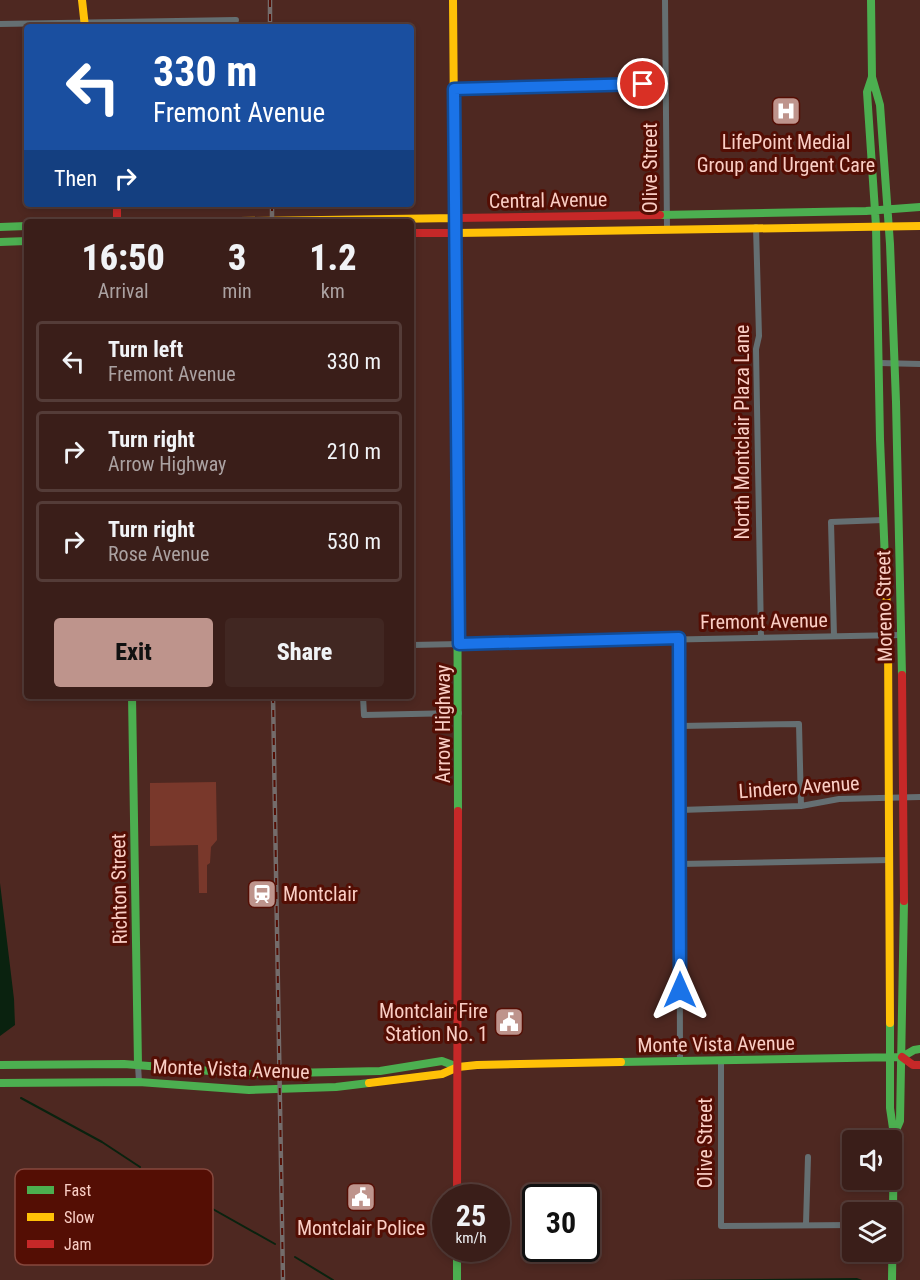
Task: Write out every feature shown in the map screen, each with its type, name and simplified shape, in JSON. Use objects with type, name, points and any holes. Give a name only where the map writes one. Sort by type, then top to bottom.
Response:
[{"type":"main road","points":[[82,0],[85,24]]},
{"type":"main road","name":"Arrow Highway","points":[[453,0],[459,644],[457,1184]]},
{"type":"main road","name":"Moreno Street","points":[[871,0],[872,77],[867,92],[876,226],[876,296],[888,635],[890,1057],[893,1130]]},
{"type":"main road","name":"Moreno Street","points":[[872,77],[879,90],[890,227],[895,364],[904,797],[902,1057],[900,1120],[896,1130]]},
{"type":"main road","name":"Central Avenue","points":[[386,219],[888,210],[920,207]]},
{"type":"main road","points":[[0,227],[24,226]]},
{"type":"main road","name":"Central Avenue","points":[[414,233],[920,226]]},
{"type":"main road","points":[[0,242],[24,241]]},
{"type":"main road","name":"Richton Street","points":[[132,699],[138,1065]]},
{"type":"main road","name":"Monte Vista Avenue","points":[[0,1065],[66,1063],[138,1065],[248,1074],[380,1071],[442,1061],[458,1066],[902,1057],[920,1049]]},
{"type":"main road","name":"Monte Vista Avenue","points":[[902,1057],[913,1065],[920,1065]]},
{"type":"main road","name":"Monte Vista Avenue","points":[[0,1083],[139,1082],[249,1090],[336,1087],[442,1074],[458,1066]]},
{"type":"main road","points":[[457,1262],[457,1280]]},
{"type":"main road","name":"Moreno Street","points":[[892,1262],[892,1280]]},
{"type":"street","name":"Olive Street","points":[[664,0],[666,228]]},
{"type":"street","points":[[115,24],[236,20]]},
{"type":"street","points":[[0,24],[24,24]]},
{"type":"street","points":[[454,89],[666,84]]},
{"type":"street","name":"North Montclair Plaza Lane","points":[[756,227],[761,637]]},
{"type":"street","points":[[879,363],[920,364]]},
{"type":"street","points":[[834,636],[831,522],[883,520]]},
{"type":"street","name":"Fremont Avenue","points":[[414,645],[901,635]]},
{"type":"street","points":[[679,638],[680,1061]]},
{"type":"street","points":[[363,699],[364,715],[459,713]]},
{"type":"street","points":[[680,726],[799,724],[801,806]]},
{"type":"street","name":"Lindero Avenue","points":[[680,810],[801,806],[829,800],[920,797]]},
{"type":"street","points":[[679,864],[890,860]]},
{"type":"street","name":"Olive Street","points":[[721,1060],[721,1226],[806,1224]]},
{"type":"street","name":"Richton Street","points":[[138,1065],[139,1082]]},
{"type":"street","points":[[808,1157],[806,1224],[842,1224]]},
{"type":"shaded area","points":[[216,782],[217,840],[211,847],[210,863],[207,865],[207,893],[199,893],[198,845],[150,846],[150,783]]},
{"type":"shaded area","points":[[0,883],[15,1025],[0,1036]]},
{"type":"shaded area","points":[[857,1278],[862,1280],[664,1280]]},
{"type":"waterway","points":[[21,1098],[102,1142],[140,1167]]},
{"type":"waterway","points":[[213,1209],[275,1244]]},
{"type":"waterway","points":[[295,1257],[333,1280]]},
{"type":"railway","points":[[270,0],[270,24]]},
{"type":"railway","points":[[272,207],[272,219]]},
{"type":"railway","points":[[273,699],[283,1280]]},
{"type":"traffic: fast","points":[[871,0],[872,77],[867,92],[876,226],[885,561]]},
{"type":"traffic: fast","points":[[872,77],[880,105],[890,244],[902,675]]},
{"type":"traffic: fast","points":[[660,215],[866,211],[920,207]]},
{"type":"traffic: fast","points":[[0,227],[24,226]]},
{"type":"traffic: fast","points":[[0,242],[24,241]]},
{"type":"traffic: fast","points":[[457,459],[458,811]]},
{"type":"traffic: fast","points":[[132,699],[138,1065]]},
{"type":"traffic: fast","points":[[896,1130],[900,1121],[904,901]]},
{"type":"traffic: fast","points":[[890,1023],[890,1108],[894,1135],[892,1280]]},
{"type":"traffic: fast","points":[[621,1062],[902,1057],[920,1049]]},
{"type":"traffic: fast","points":[[0,1065],[124,1064],[248,1074],[380,1071],[442,1061],[458,1067]]},
{"type":"traffic: fast","points":[[0,1083],[139,1082],[249,1090],[336,1087],[369,1083]]},
{"type":"traffic: fast","points":[[457,1262],[457,1280]]},
{"type":"traffic: slow","points":[[82,0],[85,24]]},
{"type":"traffic: slow","points":[[453,0],[455,248]]},
{"type":"traffic: slow","points":[[386,219],[456,218]]},
{"type":"traffic: slow","points":[[456,233],[920,226]]},
{"type":"traffic: slow","points":[[885,561],[888,635],[890,1023]]},
{"type":"traffic: slow","points":[[369,1083],[442,1074],[458,1067],[477,1065],[621,1062]]},
{"type":"traffic: jam","points":[[117,207],[117,219]]},
{"type":"traffic: jam","points":[[456,218],[660,215]]},
{"type":"traffic: jam","points":[[414,233],[456,233]]},
{"type":"traffic: jam","points":[[455,248],[457,459]]},
{"type":"traffic: jam","points":[[902,675],[904,901]]},
{"type":"traffic: jam","points":[[457,1184],[458,811]]},
{"type":"traffic: jam","points":[[902,1057],[913,1065],[920,1065]]},
{"type":"place","name":"LifePoint Medial Group and Urgent Care","points":[[786,111]]},
{"type":"place","name":"Montclair","points":[[262,894]]},
{"type":"place","name":"Montclair Fire Station No. 1","points":[[509,1022]]},
{"type":"place","name":"Montclair Police","points":[[361,1197]]},
{"type":"route","points":[[643,84],[454,89],[459,644],[679,638],[680,990]]}]
